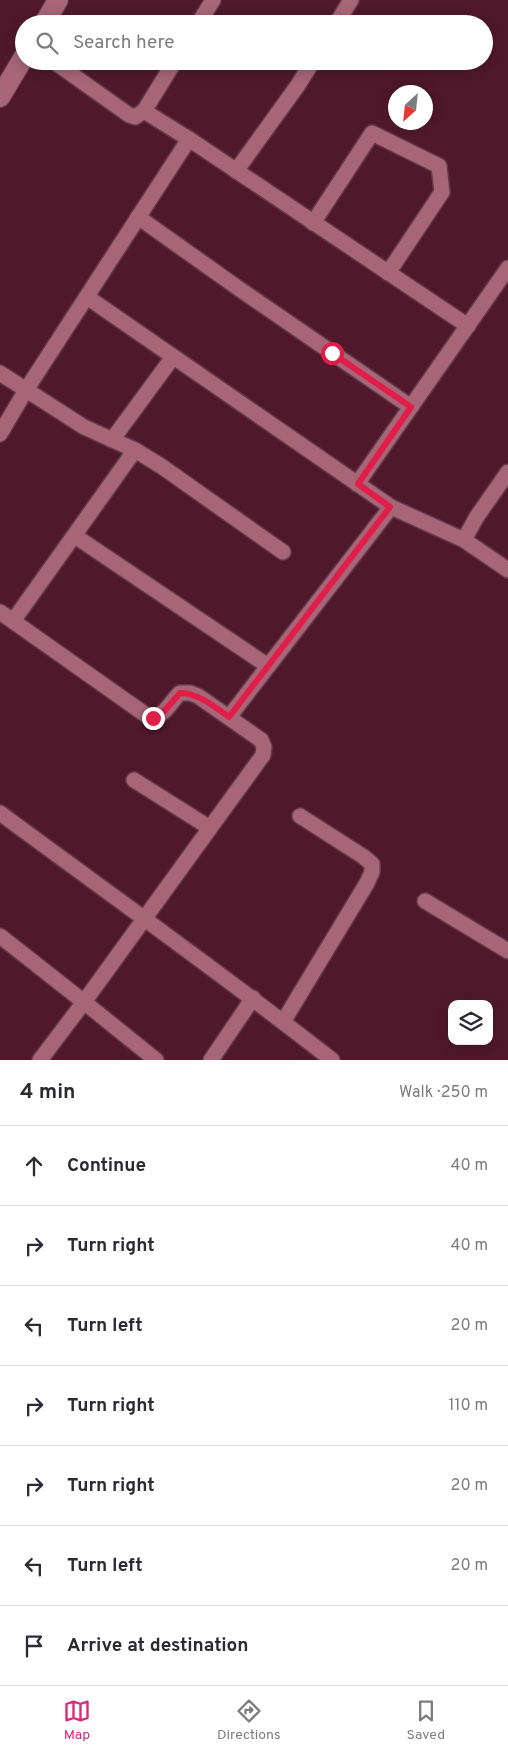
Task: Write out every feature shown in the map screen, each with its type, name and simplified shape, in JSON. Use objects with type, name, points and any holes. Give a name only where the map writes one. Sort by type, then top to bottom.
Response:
[{"type":"main road","points":[[49,15],[58,0]]},
{"type":"main road","points":[[0,97],[16,70]]},
{"type":"street","points":[[204,15],[213,0]]},
{"type":"street","points":[[342,15],[351,0]]},
{"type":"street","points":[[66,70],[129,115],[136,117],[144,111],[169,70]]},
{"type":"street","points":[[236,171],[307,70]]},
{"type":"street","points":[[144,111],[189,139],[468,326]]},
{"type":"street","points":[[313,223],[372,133],[439,166],[442,192],[388,274]]},
{"type":"street","points":[[0,434],[26,390],[189,139]]},
{"type":"street","points":[[138,217],[411,407]]},
{"type":"street","points":[[358,484],[508,268]]},
{"type":"street","points":[[87,297],[390,507],[464,540],[508,570]]},
{"type":"street","points":[[112,440],[173,356]]},
{"type":"street","points":[[0,373],[84,427],[135,450],[161,466],[283,552]]},
{"type":"street","points":[[13,621],[135,450]]},
{"type":"street","points":[[464,540],[476,518],[508,472]]},
{"type":"street","points":[[229,717],[390,507]]},
{"type":"street","points":[[75,536],[268,666]]},
{"type":"street","points":[[0,612],[146,715],[153,718],[160,716],[180,693],[190,693],[198,696],[261,740],[264,747],[263,755],[40,1060]]},
{"type":"street","points":[[134,780],[210,828]]},
{"type":"street","points":[[0,813],[253,998],[332,1060]]},
{"type":"street","points":[[284,1022],[372,872],[372,864],[364,856],[300,816]]},
{"type":"street","points":[[425,901],[508,951]]},
{"type":"street","points":[[0,936],[156,1060]]},
{"type":"street","points":[[211,1060],[253,998]]},
{"type":"route","points":[[153,718],[160,716],[180,693],[190,693],[198,696],[229,717],[390,507],[358,484],[411,407],[332,353]]}]
